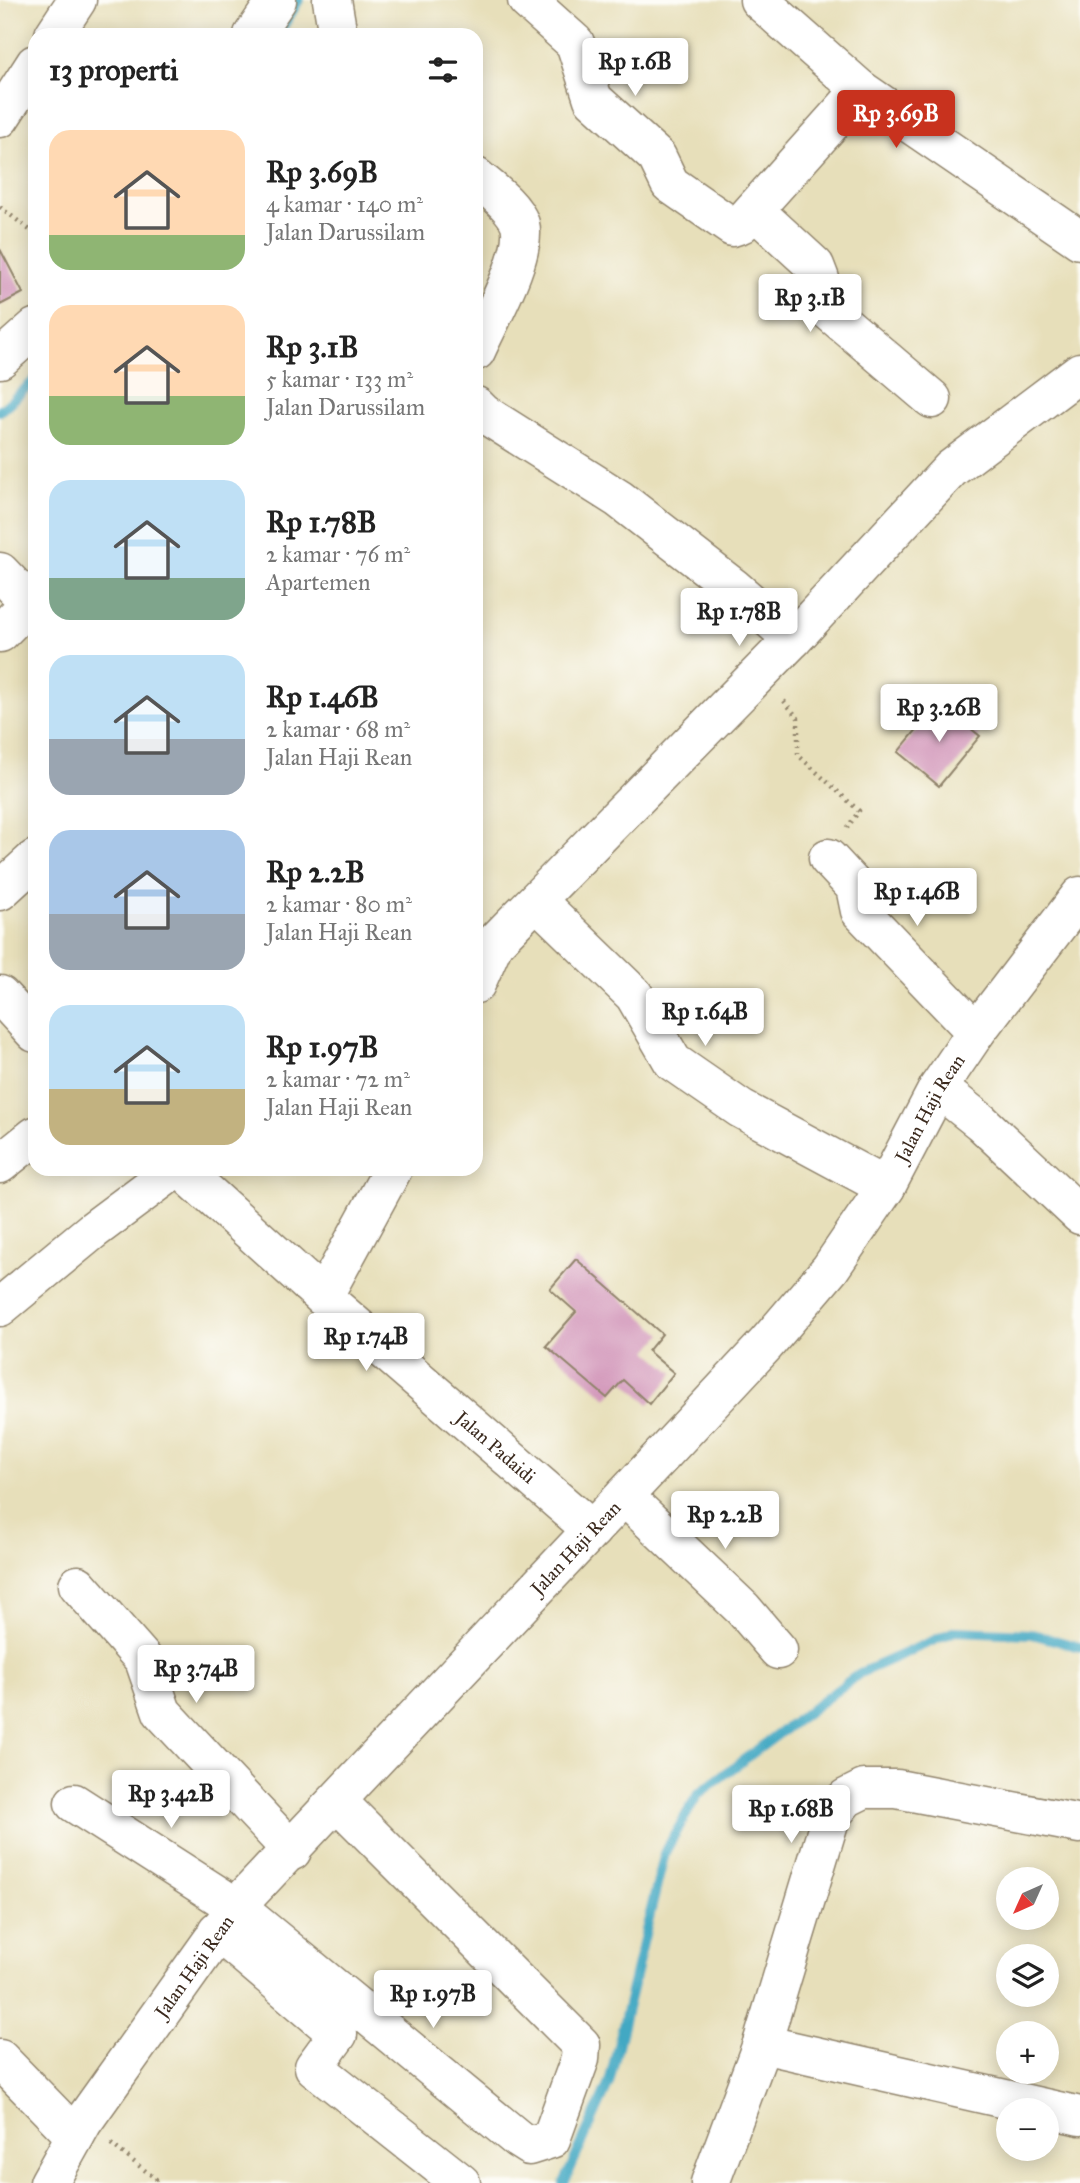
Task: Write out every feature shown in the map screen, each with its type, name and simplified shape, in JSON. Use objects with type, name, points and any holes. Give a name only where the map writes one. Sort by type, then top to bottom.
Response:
[{"type":"street","points":[[59,28],[77,0]]},
{"type":"street","points":[[258,28],[277,0]]},
{"type":"street","points":[[332,0],[337,28]]},
{"type":"street","points":[[759,0],[860,90],[1080,240]]},
{"type":"street","points":[[541,4],[575,43],[593,99],[657,157],[670,184],[743,218],[815,266],[820,279],[815,297],[818,302],[932,399]]},
{"type":"street","points":[[0,118],[28,75]]},
{"type":"street","points":[[743,218],[860,90]]},
{"type":"street","points":[[483,183],[503,201],[519,223],[520,249],[483,335]]},
{"type":"street","points":[[0,359],[28,334]]},
{"type":"street","points":[[483,968],[494,943],[759,670],[793,639],[951,469],[1080,372]]},
{"type":"street","points":[[483,414],[620,499],[734,588],[793,639]]},
{"type":"street","points":[[0,572],[28,597]]},
{"type":"street","points":[[0,634],[28,606]]},
{"type":"street","points":[[828,858],[855,887],[860,911],[976,1032]]},
{"type":"street","points":[[0,891],[28,865]]},
{"type":"street","name":"Jalan Haji Rean","points":[[49,2183],[79,2129],[226,1919],[624,1496],[830,1269],[886,1187],[938,1088],[976,1032],[1080,896]]},
{"type":"street","points":[[537,901],[634,995],[673,1062],[741,1109],[886,1187]]},
{"type":"street","points":[[0,996],[28,1026]]},
{"type":"street","points":[[938,1088],[981,1122],[1080,1214]]},
{"type":"street","points":[[0,1164],[28,1142]]},
{"type":"street","points":[[0,1307],[92,1231],[166,1176]]},
{"type":"street","name":"Jalan Padaidi","points":[[189,1176],[323,1297],[592,1530]]},
{"type":"street","points":[[323,1297],[389,1176]]},
{"type":"street","points":[[624,1496],[743,1609],[778,1650]]},
{"type":"street","points":[[78,1585],[144,1660],[162,1712],[292,1851]]},
{"type":"street","points":[[710,2183],[762,2044],[831,1816],[846,1798],[864,1789],[897,1789],[1080,1824]]},
{"type":"street","points":[[74,1802],[518,2139],[530,2146],[551,2139],[580,2059],[581,2045],[338,1802]]},
{"type":"street","points":[[226,1919],[338,2034],[314,2067],[461,2183]]},
{"type":"street","points":[[762,2044],[1080,2116]]},
{"type":"street","points":[[0,2059],[79,2129]]},
{"type":"path","points":[[0,206],[28,228]]},
{"type":"path","points":[[759,670],[798,718],[798,755],[859,811]]},
{"type":"path","points":[[79,2129],[156,2179],[152,2183]]},
{"type":"building","points":[[0,249],[23,293],[0,305]]},
{"type":"building","points":[[939,703],[980,736],[939,786],[898,752]]},
{"type":"building","points":[[576,1259],[662,1334],[648,1351],[674,1373],[649,1404],[623,1380],[607,1398],[546,1346],[576,1312],[550,1289]]},
{"type":"waterway","points":[[282,28],[299,0]]},
{"type":"waterway","points":[[0,411],[28,386]]},
{"type":"waterway","points":[[564,2183],[609,2083],[665,1852],[698,1794],[860,1673],[955,1631],[1032,1634],[1080,1647]]}]
